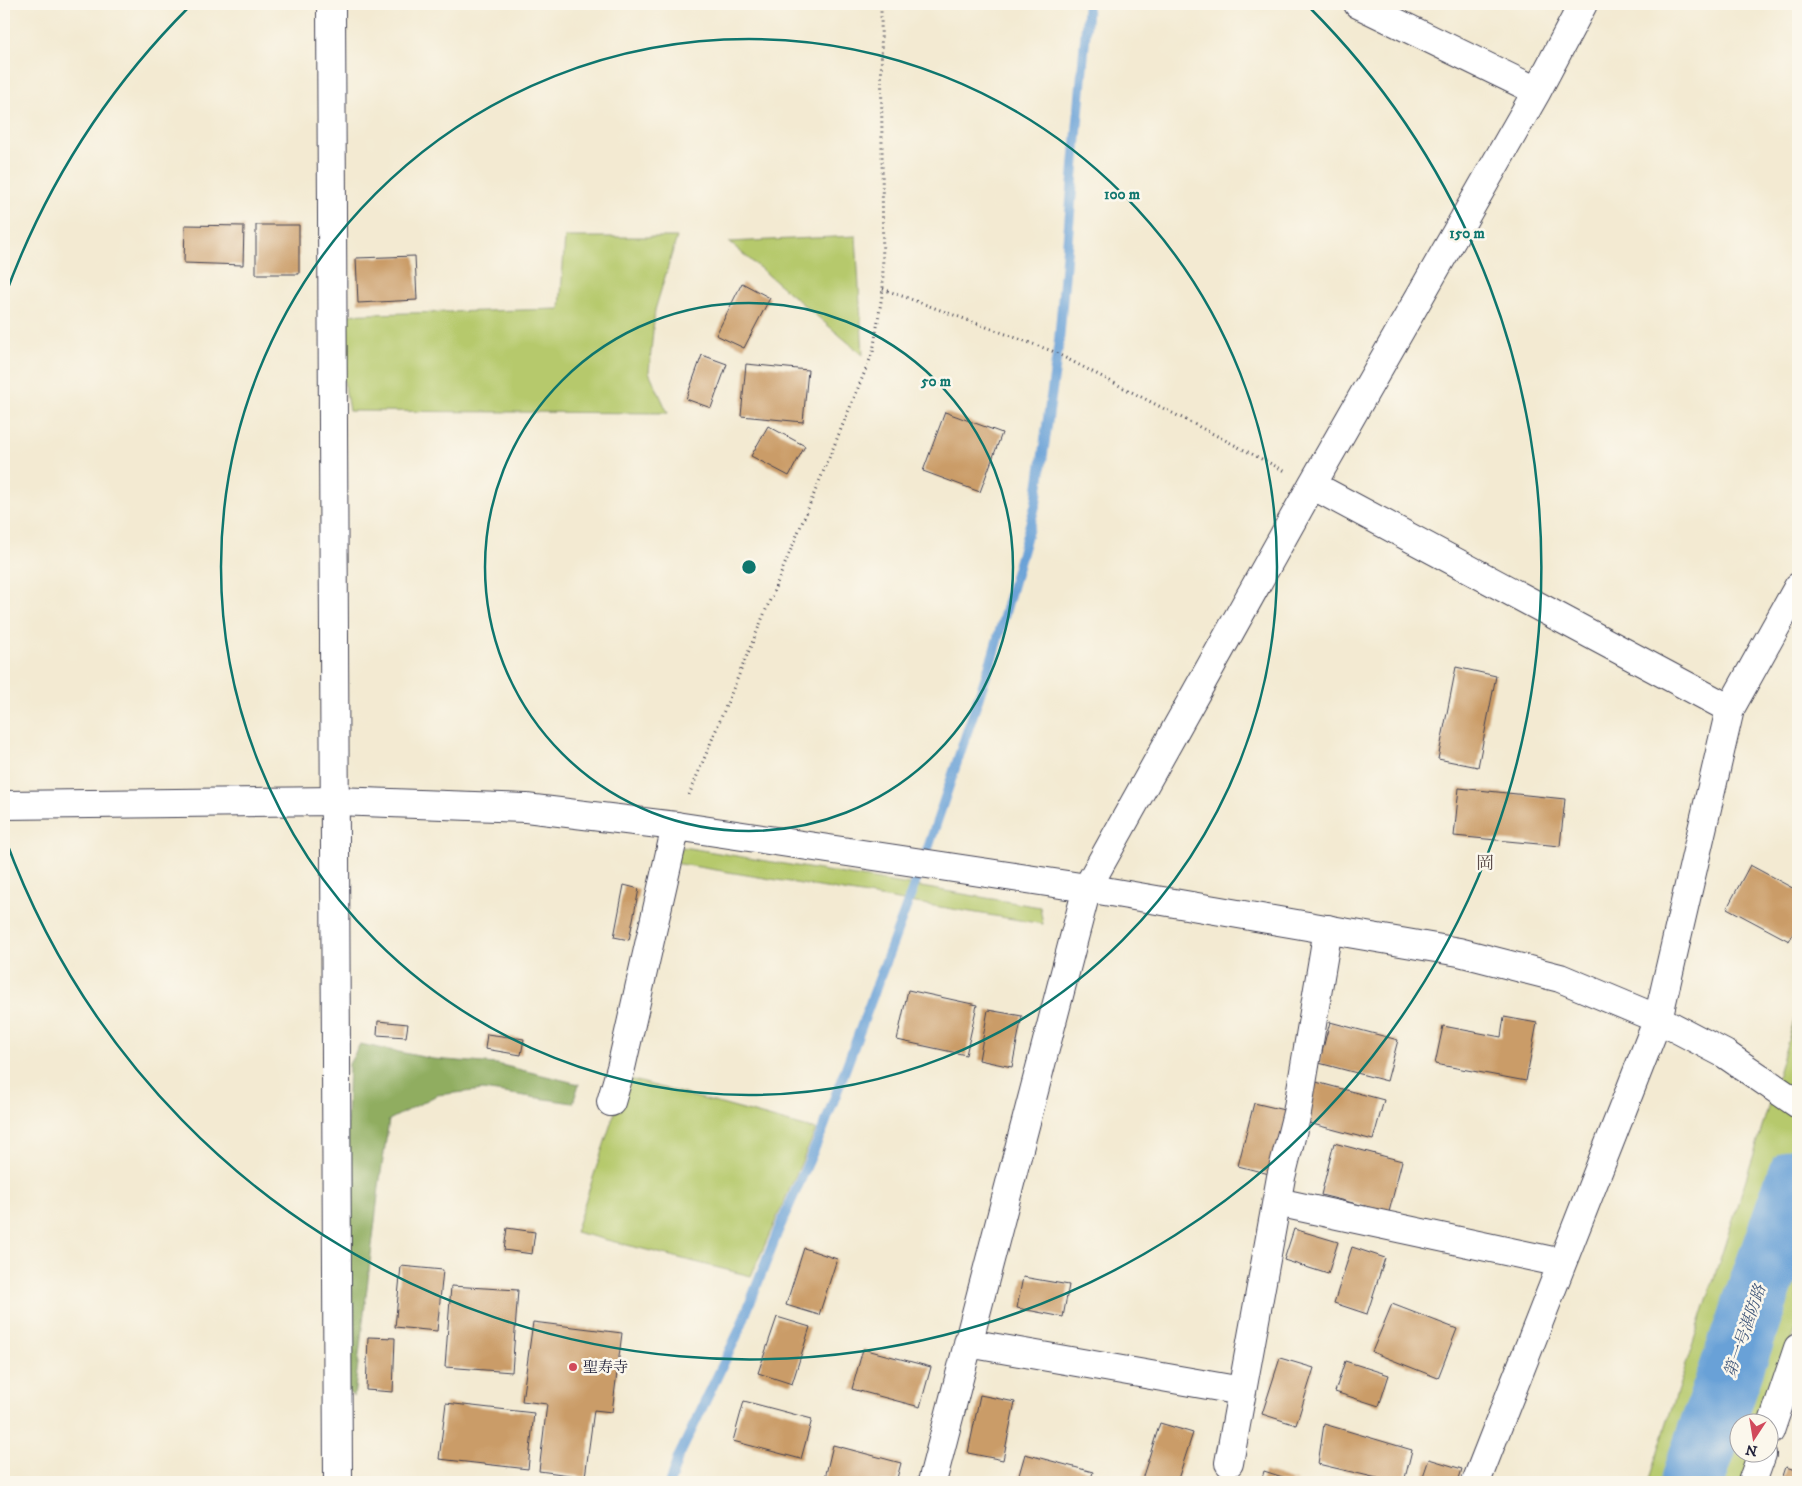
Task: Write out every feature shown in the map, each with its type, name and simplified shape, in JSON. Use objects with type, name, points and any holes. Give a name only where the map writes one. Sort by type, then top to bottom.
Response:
[{"type":"street","points":[[331,4],[338,1482]]},
{"type":"street","points":[[1358,4],[1538,91]]},
{"type":"street","points":[[932,1482],[1087,888],[1312,485],[1538,91],[1583,4]]},
{"type":"street","points":[[1312,485],[1730,709]]},
{"type":"street","points":[[1476,1482],[1658,1019],[1730,709],[1798,587]]},
{"type":"street","points":[[4,805],[336,801],[526,808],[676,826],[1087,888],[1460,952],[1560,978],[1658,1019],[1725,1054],[1791,1099]]},
{"type":"street","points":[[611,1102],[621,1068],[676,826]]},
{"type":"street","points":[[1229,1463],[1277,1202],[1297,1113],[1328,929]]},
{"type":"street","points":[[1277,1202],[1562,1263]]},
{"type":"street","points":[[968,1343],[1242,1391]]},
{"type":"street","points":[[1776,1414],[1798,1348]]},
{"type":"street","points":[[1752,1482],[1758,1464]]},
{"type":"path","points":[[676,826],[873,352],[883,289],[881,4]]},
{"type":"path","points":[[883,289],[1052,351],[1312,485]]},
{"type":"green space","points":[[856,236],[863,355],[729,242]]},
{"type":"green space","points":[[565,237],[677,237],[655,310],[649,372],[668,413],[349,411],[333,315],[560,309]]},
{"type":"green space","points":[[683,847],[1040,907],[1043,924],[668,862]]},
{"type":"green space","points":[[1798,1007],[1798,1322],[1769,1414],[1730,1414],[1730,1464],[1753,1464],[1747,1482],[1648,1482],[1754,1154]]},
{"type":"green space","points":[[360,1044],[433,1059],[497,1064],[579,1084],[573,1103],[483,1090],[437,1095],[389,1120],[380,1179],[354,1397],[337,1380],[349,1064]]},
{"type":"green space","points":[[626,1078],[816,1130],[751,1276],[575,1232]]},
{"type":"building","points":[[185,225],[244,226],[243,265],[184,263]]},
{"type":"building","points":[[256,225],[299,225],[299,274],[256,274]]},
{"type":"building","points":[[415,256],[417,300],[358,303],[356,258]]},
{"type":"building","points":[[742,283],[770,298],[744,348],[716,335]]},
{"type":"building","points":[[702,355],[727,364],[711,408],[686,399]]},
{"type":"building","points":[[746,364],[808,370],[803,422],[741,416]]},
{"type":"building","points":[[945,412],[1002,433],[980,492],[923,471]]},
{"type":"building","points":[[768,426],[805,446],[789,476],[751,456]]},
{"type":"building","points":[[1456,667],[1496,676],[1478,767],[1438,759]]},
{"type":"building","points":[[1459,788],[1565,799],[1560,846],[1454,836]]},
{"type":"building","points":[[1750,865],[1798,891],[1798,924],[1789,941],[1727,908]]},
{"type":"building","points":[[624,885],[639,889],[629,940],[614,937]]},
{"type":"building","points":[[908,990],[977,1005],[966,1055],[897,1040]]},
{"type":"building","points":[[988,1010],[1022,1016],[1012,1067],[979,1060]]},
{"type":"building","points":[[1504,1017],[1537,1023],[1526,1081],[1435,1064],[1443,1026],[1501,1037]]},
{"type":"building","points":[[378,1021],[408,1024],[406,1037],[377,1035]]},
{"type":"building","points":[[1330,1022],[1398,1040],[1387,1081],[1319,1063]]},
{"type":"building","points":[[487,1034],[524,1039],[521,1055],[485,1049]]},
{"type":"building","points":[[1316,1082],[1384,1100],[1373,1140],[1305,1122]]},
{"type":"building","points":[[1254,1103],[1297,1113],[1281,1177],[1238,1166]]},
{"type":"building","points":[[1334,1143],[1402,1161],[1389,1212],[1321,1195]]},
{"type":"building","points":[[507,1228],[535,1232],[532,1254],[504,1250]]},
{"type":"building","points":[[1294,1229],[1338,1242],[1328,1274],[1284,1260]]},
{"type":"building","points":[[1352,1247],[1385,1258],[1367,1314],[1334,1303]]},
{"type":"building","points":[[804,1248],[837,1259],[819,1315],[786,1305]]},
{"type":"building","points":[[401,1266],[443,1270],[437,1331],[395,1327]]},
{"type":"building","points":[[1023,1277],[1069,1285],[1063,1317],[1017,1308]]},
{"type":"building","points":[[451,1286],[518,1290],[512,1372],[445,1367]]},
{"type":"building","points":[[1392,1304],[1457,1329],[1438,1378],[1372,1352]]},
{"type":"building","points":[[777,1317],[810,1327],[792,1384],[758,1373]]},
{"type":"building","name":"聖寿寺","points":[[533,1322],[622,1333],[612,1412],[594,1410],[585,1477],[539,1471],[547,1404],[522,1401]]},
{"type":"building","points":[[368,1337],[395,1338],[393,1392],[366,1390]]},
{"type":"building","points":[[863,1349],[931,1367],[920,1407],[852,1389]]},
{"type":"building","points":[[1280,1358],[1314,1368],[1296,1425],[1262,1414]]},
{"type":"building","points":[[1345,1361],[1389,1375],[1379,1406],[1335,1392]]},
{"type":"building","points":[[980,1395],[1015,1402],[1003,1460],[968,1453]]},
{"type":"building","points":[[744,1401],[812,1419],[801,1459],[733,1441]]},
{"type":"building","points":[[446,1403],[534,1413],[528,1469],[439,1459]]},
{"type":"building","points":[[1160,1423],[1193,1433],[1177,1482],[1153,1482],[1142,1479]]},
{"type":"building","points":[[1324,1424],[1412,1450],[1404,1482],[1394,1482],[1318,1464]]},
{"type":"building","points":[[833,1445],[901,1463],[896,1482],[824,1482]]},
{"type":"building","points":[[1025,1454],[1093,1472],[1090,1482],[1017,1482]]},
{"type":"building","points":[[1429,1459],[1462,1469],[1458,1482],[1421,1482]]},
{"type":"building","points":[[1786,1467],[1798,1471],[1798,1482],[1781,1482]]},
{"type":"building","points":[[1264,1471],[1298,1482],[1261,1482]]},
{"type":"waterway","points":[[670,1482],[678,1458],[739,1331],[778,1231],[823,1129],[926,854],[993,655],[1036,503],[1059,341],[1088,4]]},
{"type":"waterway","name":"第一号湛防路","points":[[1692,1482],[1798,1179]]},
{"type":"place","name":"聖寿寺","points":[[573,1367]]},
{"type":"district","name":"岡","points":[[1485,864]]}]
